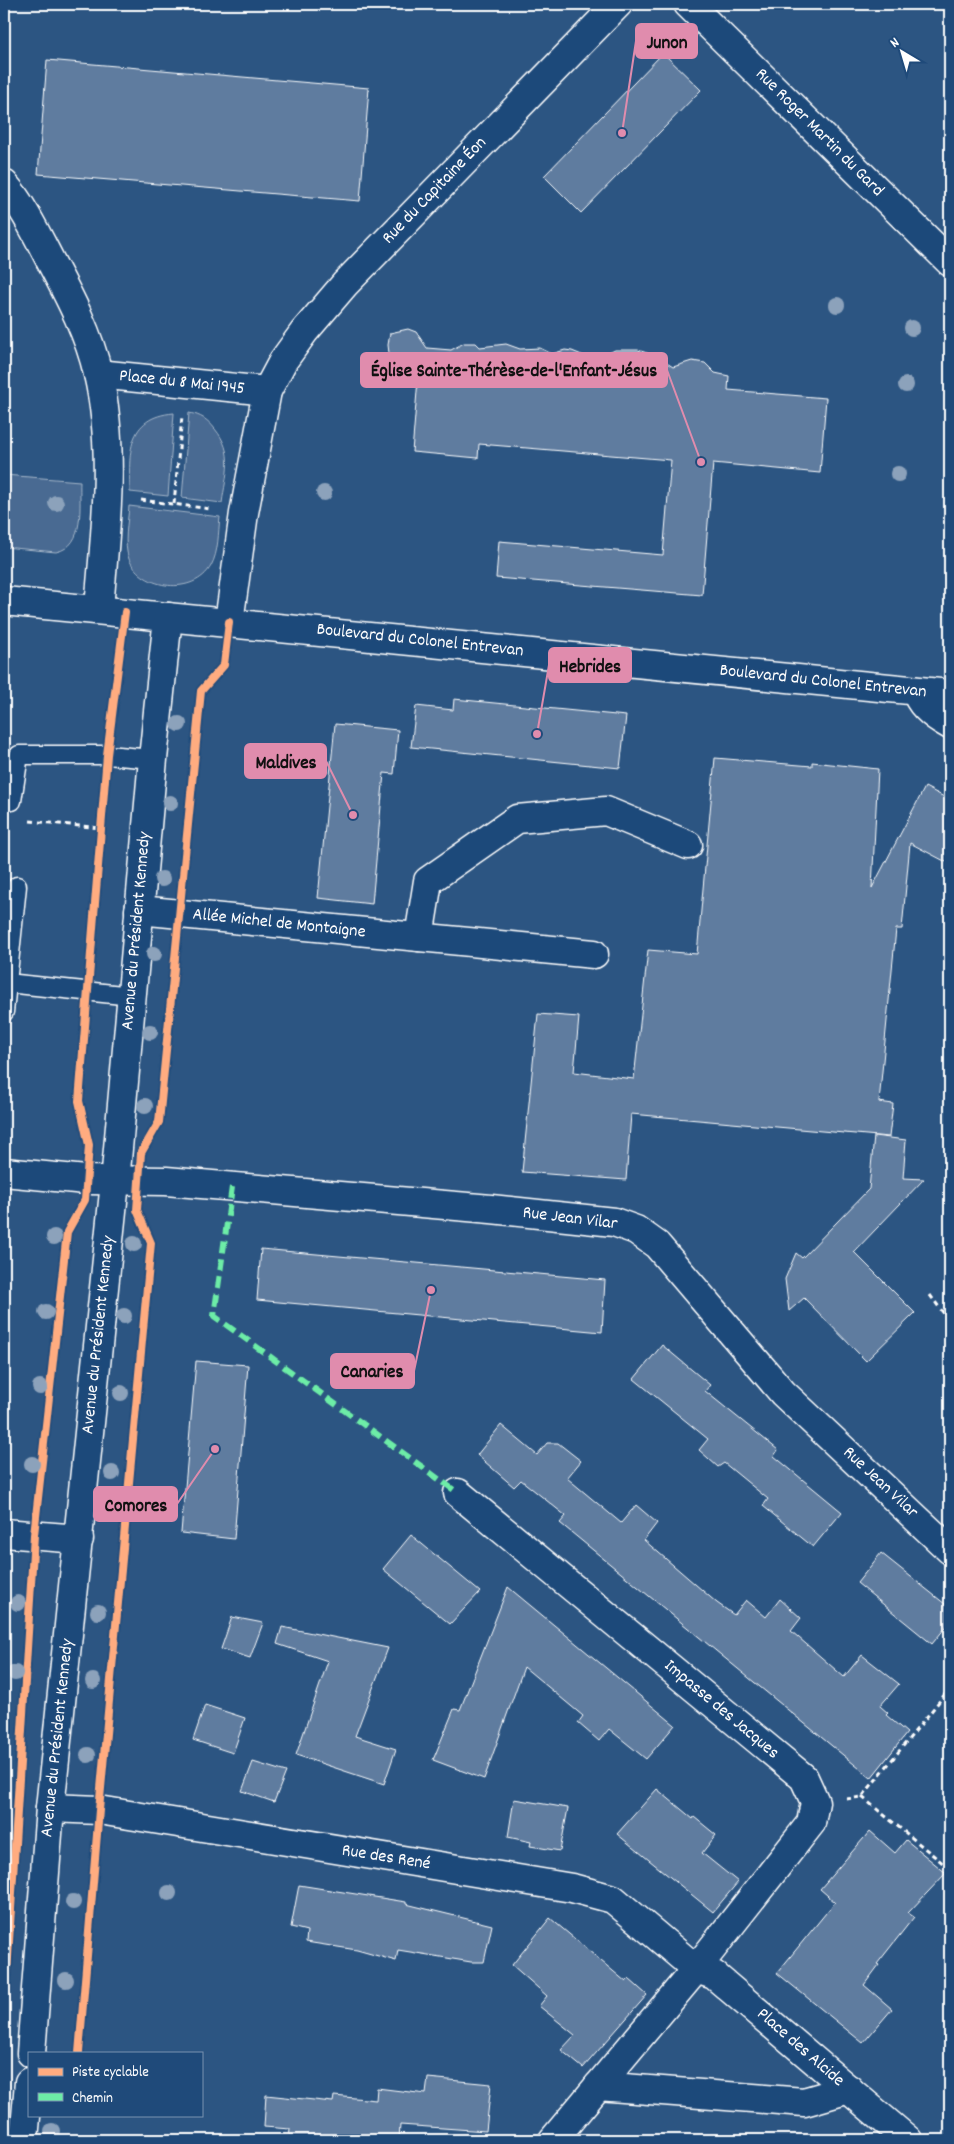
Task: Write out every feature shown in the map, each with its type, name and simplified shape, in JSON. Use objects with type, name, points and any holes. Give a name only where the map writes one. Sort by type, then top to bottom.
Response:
[{"type":"street","name":"Rue du Capitaine Éon","points":[[267,391],[283,361],[304,332],[345,284],[618,4]]},
{"type":"street","name":"Rue Roger Martin du Gard","points":[[688,4],[950,262]]},
{"type":"street","points":[[5,186],[35,232],[62,283],[82,325],[98,374]]},
{"type":"street","name":"Place du 8 Mai 1945","points":[[99,609],[108,496],[107,435],[98,374],[267,391],[244,512],[229,622]]},
{"type":"street","name":"Boulevard du Colonel Entrevan","points":[[4,601],[950,694]]},
{"type":"street","name":"Avenue du Président Kennedy","points":[[31,2052],[50,1808],[115,1182],[153,759],[168,617]]},
{"type":"street","points":[[916,691],[918,697],[936,717],[950,725]]},
{"type":"street","points":[[419,937],[428,881],[517,819],[606,811],[688,845]]},
{"type":"street","name":"Allée Michel de Montaigne","points":[[139,910],[594,954]]},
{"type":"street","name":"Rue Jean Vilar","points":[[4,1172],[115,1182],[166,1181],[491,1209],[614,1222],[636,1230],[657,1245],[783,1392],[950,1550]]},
{"type":"street","name":"Impasse des Jacques","points":[[458,1493],[804,1778],[815,1802]]},
{"type":"street","points":[[4,1533],[79,1539]]},
{"type":"street","points":[[553,2140],[696,1969],[811,1823],[815,1802]]},
{"type":"street","name":"Rue des René","points":[[50,1808],[99,1810],[572,1888],[613,1899],[696,1969]]},
{"type":"street","name":"Place des Alcide","points":[[696,1969],[714,1975],[849,2089]]},
{"type":"street","name":"Place des Alcide","points":[[598,2086],[804,2102],[849,2089]]},
{"type":"street","points":[[849,2089],[908,2140]]},
{"type":"street","points":[[24,2140],[28,2094]]},
{"type":"lane","points":[[12,801],[19,755],[107,755],[153,759]]},
{"type":"lane","points":[[4,1012],[16,886]]},
{"type":"lane","points":[[7,983],[132,996]]},
{"type":"path","points":[[174,504],[185,383]]},
{"type":"path","points":[[108,496],[244,512]]},
{"type":"path","points":[[4,859],[8,819]]},
{"type":"path","points":[[101,838],[102,819]]},
{"type":"path","points":[[27,821],[101,828]]},
{"type":"path","points":[[930,1295],[950,1322]]},
{"type":"path","points":[[815,1802],[862,1797],[950,1688]]},
{"type":"path","points":[[862,1797],[950,1869]]},
{"type":"shaded area","points":[[174,413],[168,496],[130,492],[131,451],[139,430],[147,422],[158,416]]},
{"type":"shaded area","points":[[189,413],[204,418],[210,423],[225,447],[228,464],[222,503],[182,498]]},
{"type":"shaded area","points":[[4,475],[80,481],[80,512],[77,533],[66,548],[56,552],[4,547]]},
{"type":"shaded area","points":[[129,506],[220,517],[216,554],[211,566],[203,576],[193,582],[181,585],[168,585],[156,583],[136,569],[129,559],[126,547]]},
{"type":"building","points":[[663,53],[701,90],[581,213],[544,176]]},
{"type":"building","points":[[47,60],[369,88],[360,201],[38,174]]},
{"type":"building","points":[[408,329],[416,332],[427,348],[451,350],[464,343],[476,343],[480,347],[506,344],[520,349],[540,348],[552,354],[565,350],[572,351],[594,360],[615,350],[638,350],[656,356],[673,367],[692,361],[705,363],[715,373],[729,376],[728,390],[826,398],[820,473],[713,463],[702,595],[496,578],[499,541],[663,555],[671,460],[479,444],[478,458],[412,452],[419,367],[390,361],[388,345],[390,333]]},
{"type":"building","points":[[454,699],[626,716],[620,768],[411,747],[416,706],[453,710]]},
{"type":"building","points":[[335,724],[398,730],[394,774],[384,773],[372,904],[318,898]]},
{"type":"building","points":[[715,758],[812,766],[812,762],[878,769],[872,888],[925,787],[950,800],[950,864],[910,843],[902,929],[896,929],[879,1102],[893,1104],[889,1137],[631,1114],[626,1180],[522,1172],[538,1014],[579,1017],[574,1072],[634,1079],[648,950],[697,954]]},
{"type":"building","points":[[874,1136],[906,1140],[903,1178],[924,1179],[854,1252],[915,1313],[866,1361],[804,1298],[789,1311],[785,1279],[796,1253],[802,1258],[869,1189]]},
{"type":"building","points":[[261,1249],[605,1280],[602,1332],[257,1300]]},
{"type":"building","points":[[662,1345],[710,1385],[705,1391],[778,1450],[774,1456],[842,1512],[813,1547],[763,1506],[768,1499],[724,1463],[718,1467],[699,1450],[708,1439],[634,1379]]},
{"type":"building","points":[[196,1361],[248,1365],[234,1539],[181,1533]]},
{"type":"building","points":[[501,1425],[537,1455],[547,1443],[558,1443],[581,1461],[567,1478],[621,1523],[636,1505],[657,1523],[644,1540],[717,1603],[734,1615],[746,1600],[766,1617],[780,1599],[801,1618],[791,1631],[844,1677],[862,1655],[899,1684],[880,1706],[888,1713],[886,1715],[907,1733],[871,1778],[560,1523],[566,1516],[521,1480],[514,1487],[477,1455]]},
{"type":"building","points":[[411,1535],[480,1592],[450,1624],[383,1569]]},
{"type":"building","points":[[881,1553],[950,1608],[950,1622],[932,1644],[857,1583]]},
{"type":"building","points":[[508,1587],[675,1725],[646,1759],[609,1729],[599,1741],[578,1723],[583,1716],[524,1667],[484,1779],[433,1760],[454,1709],[460,1710]]},
{"type":"building","points":[[232,1617],[263,1623],[250,1658],[221,1649]]},
{"type":"building","points":[[282,1627],[388,1648],[355,1736],[396,1749],[384,1784],[296,1755],[328,1661],[277,1644]]},
{"type":"building","points":[[205,1705],[245,1718],[233,1753],[193,1740]]},
{"type":"building","points":[[253,1762],[286,1772],[274,1802],[242,1791]]},
{"type":"building","points":[[657,1789],[693,1819],[694,1817],[716,1835],[702,1853],[738,1882],[713,1912],[617,1834]]},
{"type":"building","points":[[514,1799],[568,1808],[560,1851],[530,1846],[531,1842],[508,1837]]},
{"type":"building","points":[[870,1831],[895,1853],[906,1840],[946,1873],[908,1913],[914,1917],[877,1964],[879,1965],[864,1985],[892,2009],[863,2043],[777,1973],[835,1902],[820,1889]]},
{"type":"building","points":[[299,1885],[406,1902],[406,1904],[492,1925],[484,1962],[471,1962],[398,1950],[396,1961],[357,1950],[306,1942],[307,1931],[291,1927]]},
{"type":"building","points":[[550,1918],[626,1982],[629,1979],[647,1995],[583,2068],[561,2050],[575,2035],[539,2006],[547,1996],[512,1965]]},
{"type":"building","points":[[428,2078],[491,2084],[486,2131],[400,2125],[399,2140],[289,2140],[290,2129],[264,2127],[266,2095],[333,2102],[334,2096],[376,2100],[377,2088],[426,2094]]},
{"type":"marked path","points":[[232,1187],[214,1316],[458,1493]]},
{"type":"cycle path","points":[[4,2023],[34,1535],[67,1232],[85,1200],[89,1145],[79,1101],[107,755],[125,612]]},
{"type":"cycle path","points":[[79,2052],[99,1810],[151,1243],[137,1210],[141,1153],[159,1122],[201,691],[224,665],[229,622]]},
{"type":"place","name":"Junon","points":[[622,133]]},
{"type":"place","name":"Église Sainte-Thérèse-de-l'Enfant-Jésus","points":[[701,462]]},
{"type":"place","name":"Hebrides","points":[[537,734]]},
{"type":"place","name":"Maldives","points":[[353,815]]},
{"type":"place","name":"Canaries","points":[[431,1290]]},
{"type":"place","name":"Comores","points":[[215,1449]]}]
